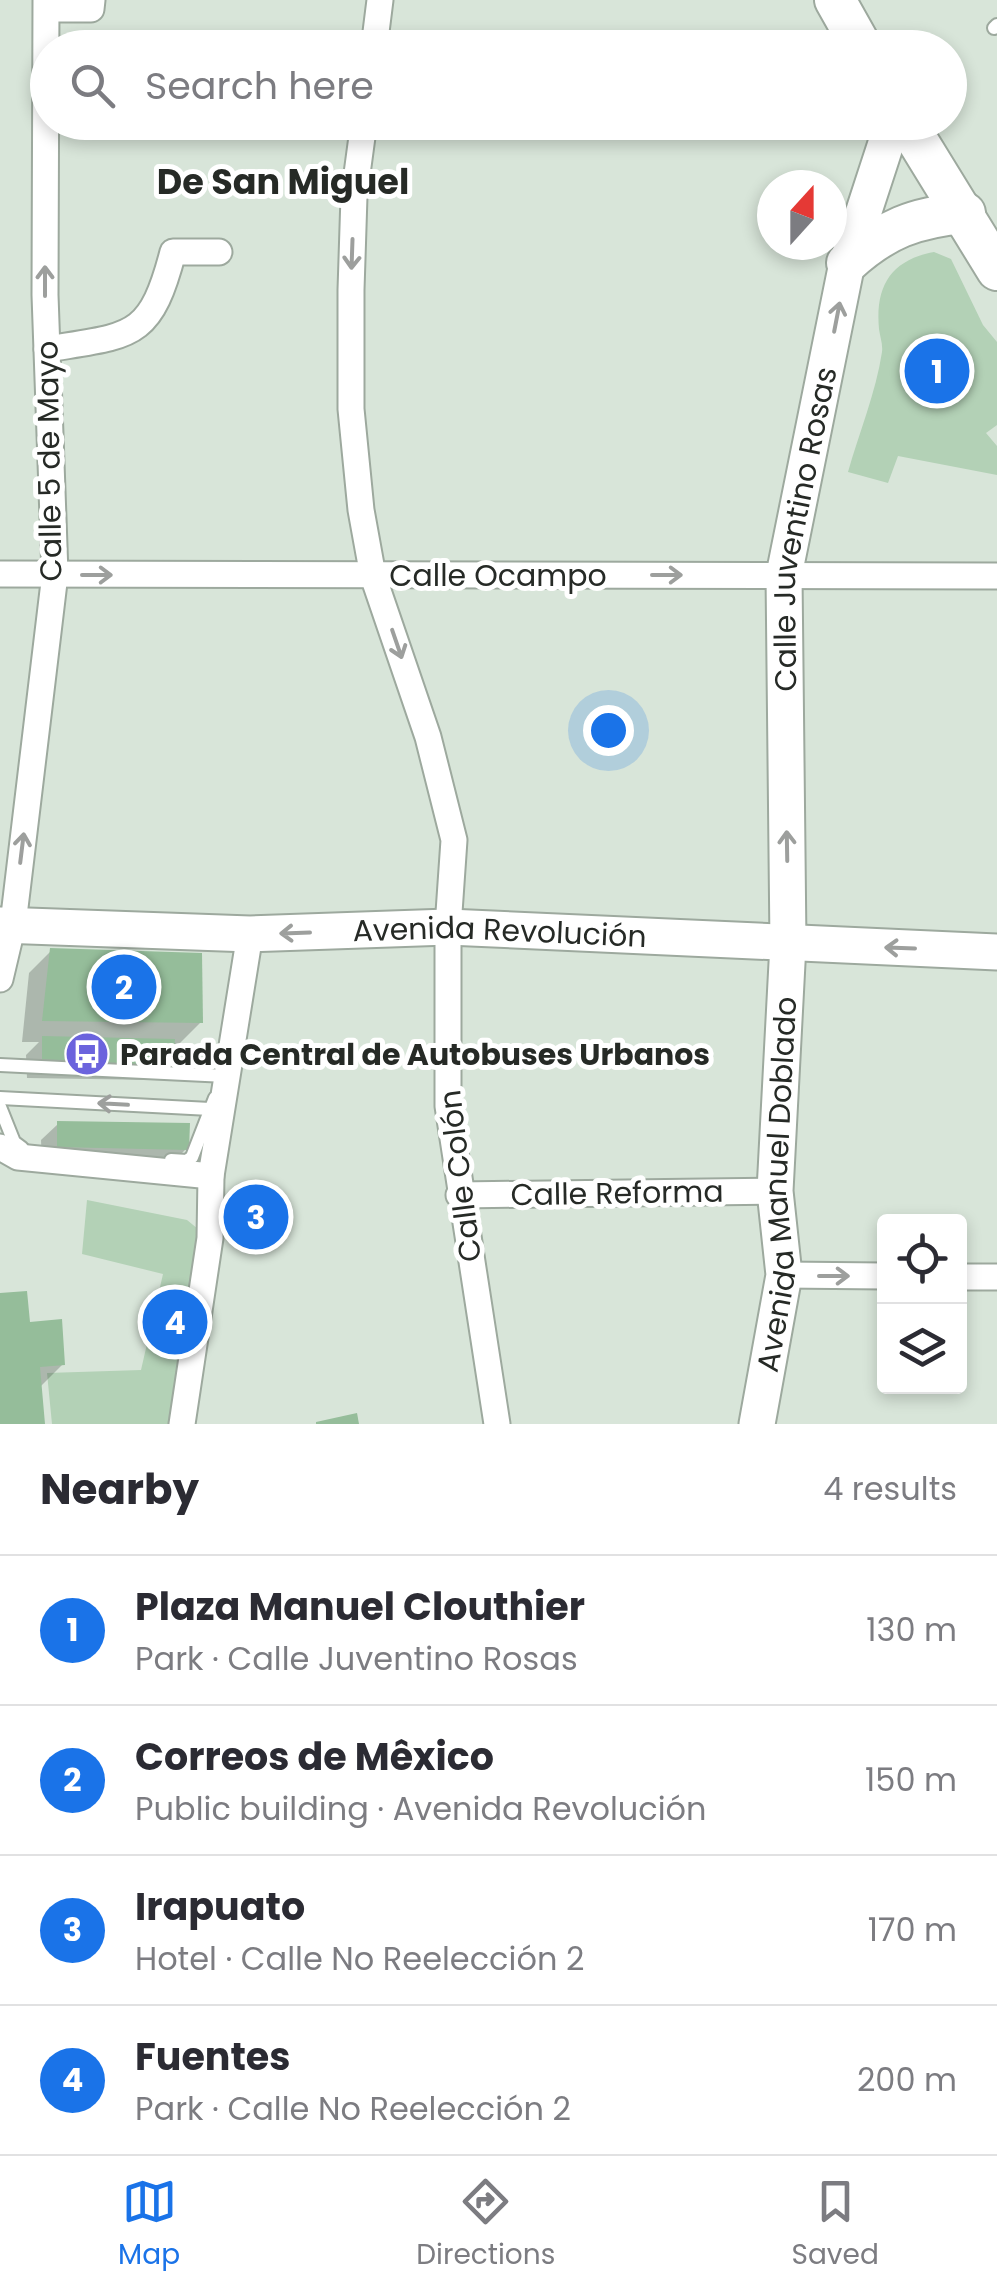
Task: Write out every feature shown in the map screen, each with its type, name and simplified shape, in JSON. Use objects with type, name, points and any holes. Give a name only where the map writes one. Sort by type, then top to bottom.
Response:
[{"type":"main road","points":[[835,0],[852,30]]},
{"type":"main road","points":[[860,0],[876,30]]},
{"type":"main road","points":[[920,140],[981,217]]},
{"type":"main road","points":[[940,140],[981,217],[997,270]]},
{"type":"main road","points":[[848,263],[896,226],[928,216],[981,217]]},
{"type":"street","points":[[46,4],[91,8],[92,0]]},
{"type":"street","points":[[376,30],[380,0]]},
{"type":"street","name":"Calle 5 de Mayo","points":[[46,4],[46,30]]},
{"type":"street","name":"Calle 5 de Mayo","points":[[0,979],[55,574],[47,348],[46,140]]},
{"type":"street","name":"Calle Colón","points":[[362,140],[354,196],[351,409],[361,510],[374,576],[428,737],[454,840],[448,927],[448,1106],[496,1424]]},
{"type":"street","name":"Calle Juventino Rosas","points":[[788,944],[784,575],[848,263],[887,140]]},
{"type":"street","points":[[47,348],[126,333],[154,313],[173,252],[219,252]]},
{"type":"street","name":"Calle Ocampo","points":[[0,574],[997,576]]},
{"type":"street","name":"Avenida Revolución","points":[[6,924],[250,934],[448,927],[997,952]]},
{"type":"street","points":[[182,1424],[210,1238],[211,1176],[250,934]]},
{"type":"street","name":"Avenida Manuel Doblado","points":[[757,1424],[784,1275],[775,1191],[788,944]]},
{"type":"street","points":[[0,1147],[18,1158],[211,1176]]},
{"type":"street","name":"Calle Reforma","points":[[459,1194],[775,1191]]},
{"type":"street","points":[[784,1275],[877,1276]]},
{"type":"street","points":[[967,1277],[997,1277]]},
{"type":"lane","points":[[0,1065],[226,1075],[187,1161],[27,1150],[14,1142],[0,1107]]},
{"type":"lane","points":[[0,1098],[210,1109]]},
{"type":"green space","points":[[934,252],[951,259],[983,325],[997,342],[997,425],[986,433],[997,446],[997,475],[898,456],[888,483],[848,472],[879,367],[882,349],[878,314],[883,288],[907,261]]},
{"type":"green space","points":[[87,1200],[187,1220],[209,1238],[185,1424],[52,1424],[47,1373],[141,1370],[163,1274],[82,1254]]},
{"type":"building","points":[[50,948],[202,953],[203,1023],[42,1021]]},
{"type":"building","points":[[42,1036],[175,1039],[173,1065],[42,1062]]},
{"type":"building","points":[[57,1121],[190,1123],[189,1150],[57,1147]]},
{"type":"building","points":[[27,1291],[30,1322],[62,1319],[65,1365],[40,1367],[45,1424],[0,1424],[0,1293]]},
{"type":"building","points":[[357,1413],[359,1424],[316,1424],[316,1422]]},
{"type":"place","name":"Plaza Manuel Clouthier","points":[[937,371]]},
{"type":"place","name":"Correos de Mêxico","points":[[124,987]]},
{"type":"place","name":"Parada Central de Autobuses Urbanos","points":[[87,1054]]},
{"type":"place","name":"Irapuato","points":[[256,1217]]},
{"type":"place","name":"Fuentes","points":[[175,1322]]},
{"type":"district","name":"De San Miguel","points":[[283,181]]}]
